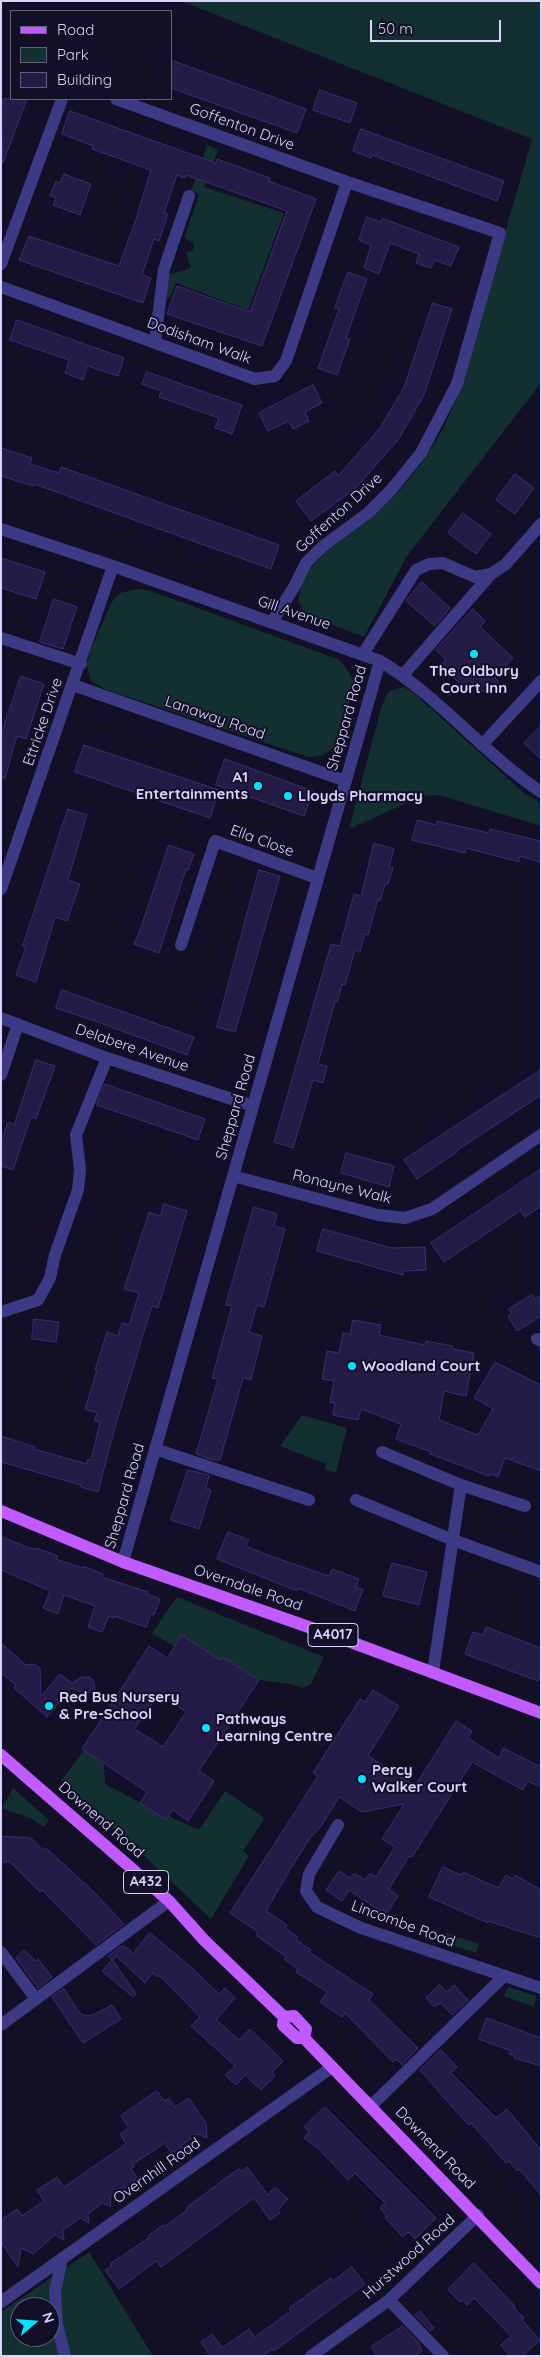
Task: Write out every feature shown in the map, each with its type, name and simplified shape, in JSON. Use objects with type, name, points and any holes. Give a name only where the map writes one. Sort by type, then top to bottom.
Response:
[{"type":"main road","name":"Overndale Road","points":[[1,1511],[123,1562],[433,1672],[541,1713]]},
{"type":"main road","name":"Downend Road","points":[[1,1755],[169,1901],[204,1940],[284,2017],[283,2024],[290,2032],[297,2038],[304,2038],[541,2283]]},
{"type":"street","points":[[1,264],[62,100]]},
{"type":"street","name":"Goffenton Drive","points":[[119,100],[347,182],[502,228],[457,384],[421,453],[391,490],[368,513],[322,547],[306,563],[294,587],[272,622]]},
{"type":"street","name":"Dodisham Walk","points":[[1,287],[255,379],[274,376],[286,361],[347,182]]},
{"type":"street","points":[[155,342],[164,269],[189,196]]},
{"type":"street","points":[[403,675],[491,574],[506,564],[541,524]]},
{"type":"street","name":"Gill Avenue","points":[[1,529],[113,566],[380,661],[403,675],[434,699],[516,775],[541,792]]},
{"type":"street","points":[[363,654],[416,570],[429,564],[443,563],[475,577],[491,574]]},
{"type":"street","name":"Ettricke Drive","points":[[1,889],[81,664],[113,566]]},
{"type":"street","points":[[1,638],[81,664]]},
{"type":"street","name":"Sheppard Road","points":[[123,1562],[380,661]]},
{"type":"street","points":[[482,745],[541,681]]},
{"type":"street","name":"Lanaway Road","points":[[73,685],[346,781]]},
{"type":"street","name":"Ella Close","points":[[181,945],[215,841],[317,878]]},
{"type":"street","name":"Delabere Avenue","points":[[1,1018],[106,1058],[253,1106]]},
{"type":"street","points":[[1,1076],[18,1024]]},
{"type":"street","points":[[1,1312],[38,1300],[50,1278],[55,1255],[78,1190],[80,1170],[76,1136],[106,1058]]},
{"type":"street","name":"Ronayne Walk","points":[[233,1176],[378,1216],[405,1218],[432,1209],[541,1135]]},
{"type":"street","points":[[155,1449],[310,1500]]},
{"type":"street","points":[[382,1452],[461,1485],[525,1506]]},
{"type":"street","points":[[433,1672],[461,1485]]},
{"type":"street","points":[[356,1500],[452,1540],[541,1572]]},
{"type":"street","name":"Lincombe Road","points":[[338,1825],[309,1874],[306,1891],[317,1908],[361,1928],[541,1988]]},
{"type":"street","points":[[1,2025],[169,1901]]},
{"type":"street","points":[[1,1952],[36,1999]]},
{"type":"street","points":[[371,2106],[504,1976]]},
{"type":"street","name":"Overnhill Road","points":[[1,2302],[332,2067]]},
{"type":"street","name":"Hurstwood Road","points":[[311,2356],[389,2300],[478,2216]]},
{"type":"street","points":[[62,2258],[55,2292],[56,2324],[65,2356]]},
{"type":"street","points":[[389,2300],[443,2356]]},
{"type":"green space","points":[[181,1],[541,1],[541,383],[407,556],[364,637],[305,614],[298,600],[304,575],[326,552],[369,520],[400,490],[424,460],[443,429],[459,392],[532,139]]},
{"type":"green space","points":[[207,145],[218,150],[204,187],[284,213],[248,310],[176,283],[170,298],[167,298],[167,275],[191,268],[186,252],[193,251],[194,244],[184,238],[199,194],[191,191]]},
{"type":"green space","points":[[138,589],[151,591],[337,659],[345,666],[354,682],[339,739],[331,750],[325,754],[308,757],[105,689],[90,680],[87,665],[90,652],[111,603],[120,593]]},
{"type":"green space","points":[[404,687],[416,695],[525,794],[541,803],[541,826],[439,795],[422,796],[349,829],[382,705],[389,691]]},
{"type":"green space","points":[[302,1415],[347,1428],[336,1473],[324,1469],[326,1464],[280,1446]]},
{"type":"green space","points":[[177,1597],[324,1657],[311,1684],[303,1688],[290,1684],[259,1680],[222,1657],[207,1679],[182,1635],[175,1647],[152,1633]]},
{"type":"green space","points":[[84,1750],[104,1764],[105,1784],[199,1830],[225,1791],[265,1818],[243,1851],[249,1856],[211,1919],[61,1781]]},
{"type":"green space","points":[[13,1788],[49,1820],[44,1827],[32,1819],[2,1808]]},
{"type":"green space","points":[[446,1933],[479,1944],[476,1953],[444,1942]]},
{"type":"green space","points":[[508,1987],[536,1996],[534,2007],[504,1996]]},
{"type":"green space","points":[[89,2252],[153,2356],[1,2356],[1,2312],[10,2306],[10,2347],[60,2347],[60,2297],[23,2297]]},
{"type":"building","points":[[172,60],[306,109],[297,133],[172,88]]},
{"type":"building","points":[[320,90],[357,103],[350,123],[313,110]]},
{"type":"building","points":[[4,99],[27,100],[3,163],[1,107]]},
{"type":"building","points":[[70,111],[216,163],[217,159],[270,178],[269,181],[316,199],[262,346],[167,314],[177,286],[250,312],[287,211],[186,175],[185,178],[177,175],[164,213],[168,214],[159,241],[154,239],[142,275],[151,278],[143,303],[19,260],[29,236],[119,266],[136,219],[151,170],[92,149],[93,146],[62,134]]},
{"type":"building","points":[[361,129],[504,181],[497,201],[372,155],[371,158],[353,151]]},
{"type":"building","points":[[64,174],[91,184],[80,215],[53,205],[56,198],[50,196],[56,181],[60,183]]},
{"type":"building","points":[[367,217],[381,222],[382,218],[459,247],[451,266],[434,260],[431,268],[416,263],[419,254],[390,243],[379,274],[364,268],[371,245],[359,240]]},
{"type":"building","points":[[348,272],[367,279],[346,338],[350,339],[337,375],[318,368],[339,309],[335,308]]},
{"type":"building","points":[[433,303],[452,309],[424,395],[398,440],[356,488],[311,521],[296,501],[335,471],[338,476],[380,428],[404,387]]},
{"type":"building","points":[[17,320],[124,358],[118,376],[88,366],[83,380],[65,373],[69,360],[10,340]]},
{"type":"building","points":[[147,372],[242,405],[232,434],[215,428],[219,418],[159,397],[161,391],[142,384]]},
{"type":"building","points":[[313,385],[322,403],[305,412],[309,421],[293,429],[289,421],[268,431],[259,413]]},
{"type":"building","points":[[1,448],[32,458],[30,464],[59,473],[61,467],[279,545],[271,569],[34,484],[33,486],[1,476]]},
{"type":"building","points":[[515,474],[534,488],[515,514],[496,500]]},
{"type":"building","points":[[463,513],[491,534],[476,554],[448,533]]},
{"type":"building","points":[[1,558],[45,572],[36,599],[1,588]]},
{"type":"building","points":[[422,582],[450,608],[435,626],[406,601]]},
{"type":"building","points":[[54,599],[77,607],[63,649],[40,642]]},
{"type":"building","name":"The Oldbury Court Inn","points":[[473,609],[485,621],[480,627],[513,658],[495,678],[498,681],[488,693],[485,690],[483,692],[472,682],[466,689],[441,666],[446,660],[436,650]]},
{"type":"building","points":[[21,676],[44,684],[26,739],[17,736],[5,778],[1,778],[1,735]]},
{"type":"building","points":[[541,726],[541,759],[524,743]]},
{"type":"building","points":[[84,745],[219,790],[210,818],[75,772]]},
{"type":"building","points":[[225,759],[313,791],[304,816],[216,785]]},
{"type":"building","points":[[68,809],[87,815],[68,880],[80,884],[67,921],[55,917],[36,982],[16,975],[26,947],[23,946]]},
{"type":"building","points":[[418,820],[436,825],[437,821],[489,833],[490,829],[541,841],[541,862],[519,856],[519,862],[466,848],[465,853],[412,840]]},
{"type":"building","points":[[374,843],[394,849],[389,867],[393,868],[388,884],[385,884],[380,901],[378,900],[368,935],[365,934],[360,952],[355,950],[345,985],[342,984],[337,1002],[335,1001],[318,1064],[327,1066],[323,1083],[313,1080],[293,1148],[274,1142],[331,944],[340,946],[354,894],[361,896]]},
{"type":"building","points":[[169,845],[194,854],[188,870],[186,869],[159,953],[134,944]]},
{"type":"building","points":[[259,870],[280,876],[235,1032],[217,1027]]},
{"type":"building","points":[[62,990],[194,1037],[187,1055],[56,1008]]},
{"type":"building","points":[[36,1060],[55,1066],[36,1119],[31,1117],[13,1170],[1,1166],[1,1142],[8,1122],[14,1124]]},
{"type":"building","points":[[541,1070],[541,1095],[417,1179],[404,1160]]},
{"type":"building","points":[[105,1084],[205,1119],[198,1140],[97,1105]]},
{"type":"building","points":[[346,1153],[394,1166],[389,1187],[341,1173]]},
{"type":"building","points":[[541,1169],[541,1206],[525,1217],[520,1211],[444,1262],[431,1243]]},
{"type":"building","points":[[164,1204],[187,1211],[158,1308],[152,1306],[115,1427],[98,1492],[81,1487],[81,1485],[1,1462],[1,1436],[35,1447],[34,1449],[87,1464],[88,1459],[91,1460],[100,1422],[94,1421],[97,1413],[85,1409],[97,1370],[95,1370],[107,1332],[118,1336],[122,1323],[129,1325],[139,1293],[124,1289],[149,1212],[160,1216]]},
{"type":"building","points":[[254,1207],[277,1214],[274,1226],[285,1229],[264,1307],[257,1305],[249,1332],[262,1336],[251,1380],[243,1378],[220,1460],[213,1460],[196,1454],[218,1379],[212,1378],[232,1306],[226,1305]]},
{"type":"building","points":[[323,1229],[392,1248],[425,1247],[426,1270],[403,1271],[403,1275],[317,1251]]},
{"type":"building","points":[[532,1295],[535,1299],[541,1295],[541,1316],[517,1331],[508,1316],[512,1314],[509,1309]]},
{"type":"building","points":[[34,1319],[59,1322],[56,1342],[32,1339]]},
{"type":"building","points":[[353,1320],[381,1325],[379,1335],[425,1345],[426,1341],[453,1346],[453,1349],[474,1353],[466,1396],[444,1391],[439,1420],[478,1435],[493,1409],[474,1398],[495,1362],[541,1385],[541,1471],[505,1458],[498,1477],[490,1474],[489,1476],[396,1439],[401,1424],[361,1409],[358,1420],[333,1415],[335,1403],[330,1402],[334,1381],[322,1379],[327,1351],[339,1353],[343,1333],[350,1334]]},
{"type":"building","points":[[188,1470],[209,1475],[206,1488],[211,1490],[199,1529],[171,1520]]},
{"type":"building","points":[[228,1532],[249,1540],[246,1546],[273,1557],[329,1576],[332,1569],[359,1579],[356,1587],[363,1590],[355,1611],[298,1588],[297,1591],[217,1559]]},
{"type":"building","points":[[1,1537],[35,1550],[36,1548],[58,1556],[56,1559],[82,1568],[83,1566],[103,1574],[102,1577],[148,1592],[147,1594],[160,1599],[154,1615],[151,1614],[146,1627],[109,1616],[102,1632],[88,1627],[95,1606],[64,1595],[58,1614],[43,1608],[50,1591],[1,1570]]},
{"type":"building","points":[[392,1563],[427,1572],[419,1605],[383,1596]]},
{"type":"building","points":[[486,1627],[541,1648],[541,1673],[538,1681],[465,1654],[473,1632],[483,1635]]},
{"type":"building","points":[[182,1635],[220,1660],[222,1657],[259,1680],[199,1771],[214,1781],[188,1821],[173,1810],[166,1820],[140,1803],[147,1792],[82,1749],[149,1646],[167,1658]],"holes":[[[159,1693],[186,1712],[163,1747],[135,1729]]]},
{"type":"building","points":[[1,1643],[26,1665],[34,1664],[40,1668],[41,1696],[60,1674],[72,1683],[82,1677],[90,1677],[94,1682],[95,1691],[85,1694],[72,1688],[47,1717],[14,1688],[16,1685],[1,1673]]},
{"type":"building","points":[[373,1690],[399,1706],[368,1756],[415,1786],[456,1721],[472,1731],[468,1738],[499,1758],[503,1748],[541,1767],[541,1787],[527,1781],[523,1790],[472,1762],[412,1857],[409,1856],[389,1889],[398,1896],[386,1915],[349,1890],[342,1901],[326,1890],[339,1871],[350,1878],[354,1873],[365,1880],[370,1873],[376,1877],[395,1847],[382,1839],[404,1804],[362,1812],[339,1797],[322,1825],[310,1838],[266,1911],[287,1925],[285,1928],[298,1937],[296,1940],[311,1950],[309,1952],[373,1994],[369,2000],[418,2048],[402,2065],[396,2059],[393,2062],[345,2013],[342,2017],[320,2002],[327,1992],[296,1972],[298,1969],[284,1959],[286,1957],[256,1935],[258,1932],[230,1913],[318,1776],[313,1773],[360,1699],[365,1702]]},
{"type":"building","points":[[1,1836],[31,1838],[43,1850],[46,1848],[94,1892],[124,1924],[96,1945],[42,1890],[40,1892],[10,1862],[1,1862]]},
{"type":"building","points":[[443,1867],[461,1875],[463,1872],[498,1888],[506,1875],[513,1879],[515,1875],[541,1890],[541,1938],[488,1921],[488,1923],[429,1897]]},
{"type":"building","points":[[150,1933],[191,1967],[219,1994],[225,1988],[235,1998],[216,2020],[239,2040],[250,2029],[283,2061],[272,2072],[275,2076],[261,2090],[245,2075],[236,2085],[225,2075],[235,2066],[191,2026],[200,2017],[160,1976],[158,1977],[153,1973],[145,1983],[116,1956],[113,1960],[136,1994],[133,1997],[102,1971],[112,1960],[108,1956],[123,1945],[133,1953]]},
{"type":"building","points":[[24,1950],[36,1961],[38,1959],[52,1977],[38,1988],[16,1958]]},
{"type":"building","points":[[440,1985],[446,1992],[454,1985],[468,2000],[452,2015],[441,2003],[434,2007],[426,1998]]},
{"type":"building","points":[[64,1989],[78,2011],[85,2016],[93,2015],[112,2005],[121,2019],[83,2043],[52,1997]]},
{"type":"building","points":[[487,2018],[541,2038],[541,2066],[514,2058],[514,2056],[509,2054],[511,2051],[479,2039]]},
{"type":"building","points":[[441,2050],[457,2067],[451,2073],[496,2118],[507,2109],[541,2150],[541,2195],[519,2169],[517,2171],[509,2161],[506,2163],[471,2123],[469,2125],[420,2070]]},
{"type":"building","points":[[157,2091],[164,2101],[169,2098],[175,2107],[189,2098],[206,2123],[207,2138],[198,2134],[182,2145],[182,2155],[174,2151],[171,2153],[165,2143],[133,2164],[134,2166],[131,2169],[138,2179],[135,2180],[137,2191],[127,2186],[110,2197],[111,2207],[102,2203],[88,2214],[89,2223],[80,2218],[63,2230],[64,2240],[55,2235],[33,2254],[21,2248],[18,2267],[1,2242],[1,2220],[17,2209],[22,2216],[44,2201],[37,2190],[57,2177],[64,2187],[126,2144],[120,2134],[129,2128],[121,2116]]},
{"type":"building","points":[[325,2107],[436,2218],[415,2239],[408,2232],[403,2237],[385,2218],[387,2216],[380,2208],[385,2203],[355,2173],[348,2180],[318,2148],[304,2138],[309,2132],[304,2127]]},
{"type":"building","points":[[247,2167],[268,2195],[275,2187],[288,2199],[278,2210],[280,2213],[270,2220],[254,2198],[161,2267],[156,2261],[119,2289],[105,2270],[112,2266],[110,2264],[187,2210],[187,2207],[238,2169],[242,2171]]},
{"type":"building","points":[[474,2263],[515,2306],[514,2308],[524,2318],[522,2320],[540,2340],[523,2356],[510,2356],[501,2345],[511,2336],[474,2298],[467,2305],[462,2300],[460,2302],[448,2290]]},
{"type":"building","points":[[352,2267],[365,2284],[274,2351],[272,2349],[263,2356],[210,2356],[201,2342],[212,2334],[222,2348],[249,2329],[255,2337],[291,2311],[289,2308],[331,2278],[333,2281]]},
{"type":"building","points":[[420,2311],[434,2328],[430,2331],[415,2315]]},
{"type":"building","points":[[403,2326],[418,2342],[422,2351],[415,2356],[377,2356],[371,2347]]},
{"type":"place","name":"The Oldbury Court Inn","points":[[474,654]]},
{"type":"place","name":"A1 Entertainments","points":[[258,786]]},
{"type":"place","name":"Lloyds Pharmacy","points":[[288,796]]},
{"type":"place","name":"Woodland Court","points":[[352,1366]]},
{"type":"place","name":"Red Bus Nursery & Pre-School","points":[[49,1706]]},
{"type":"place","name":"Pathways Learning Centre","points":[[206,1728]]},
{"type":"place","name":"Percy Walker Court","points":[[362,1779]]}]
